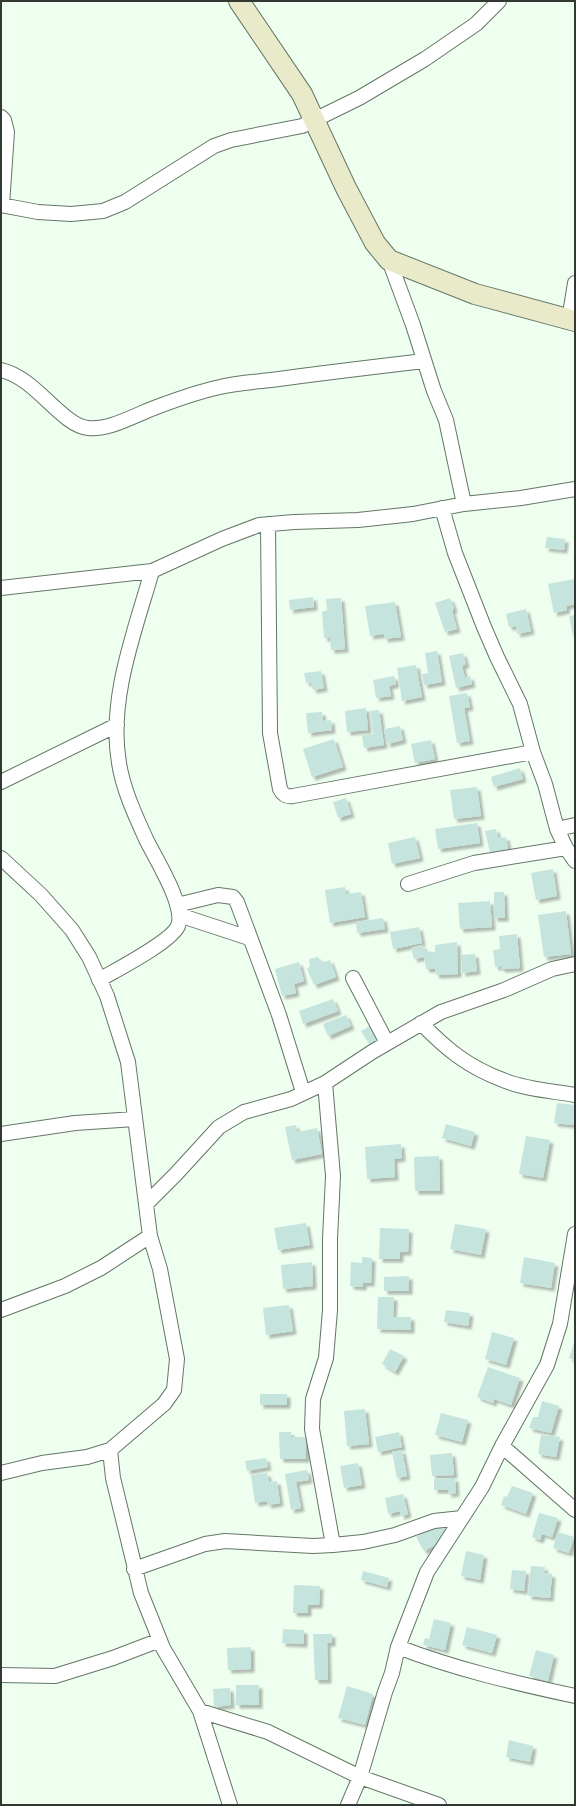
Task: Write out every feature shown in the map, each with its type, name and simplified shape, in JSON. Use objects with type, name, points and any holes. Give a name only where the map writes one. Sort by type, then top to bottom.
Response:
[{"type":"street","points":[[238,1],[302,94],[346,188],[375,243],[389,260],[446,420],[464,504]]},
{"type":"street","points":[[1,117],[4,120],[7,132],[1,205],[38,212],[71,214],[103,211],[125,202],[214,146],[231,140],[302,126],[359,98],[425,60],[476,24],[499,1]]},
{"type":"street","points":[[389,260],[476,294],[572,320],[575,283]]},
{"type":"street","points":[[1,370],[10,372],[26,381],[75,424],[86,428],[99,428],[197,392],[222,386],[424,361]]},
{"type":"street","points":[[1,588],[152,571],[222,539],[259,525],[358,520],[412,514],[464,504],[521,498],[575,489]]},
{"type":"street","points":[[442,508],[455,553],[484,627],[520,704],[533,752],[545,784],[557,829],[566,848],[575,861]]},
{"type":"street","points":[[268,524],[270,733],[280,789],[283,795],[288,797],[533,752]]},
{"type":"street","points":[[99,980],[150,950],[174,932],[178,924],[178,910],[169,883],[146,840],[129,800],[118,762],[117,725],[121,680],[133,630],[152,571]]},
{"type":"street","points":[[1,782],[117,725]]},
{"type":"street","points":[[557,829],[575,825]]},
{"type":"street","points":[[408,884],[474,863],[566,848]]},
{"type":"street","points":[[1,858],[42,895],[72,930],[89,957],[107,996],[128,1062],[150,1236],[160,1270],[177,1359],[174,1390],[164,1404],[110,1450],[87,1457],[42,1463],[1,1473]]},
{"type":"street","points":[[178,910],[218,895],[233,896],[237,902],[249,938],[279,1015],[303,1092]]},
{"type":"street","points":[[178,910],[249,938]]},
{"type":"street","points":[[146,1204],[219,1127],[244,1112],[291,1098],[325,1083],[387,1043],[441,1012],[504,990],[552,970],[575,964]]},
{"type":"street","points":[[353,978],[387,1043]]},
{"type":"street","points":[[421,1023],[445,1048],[464,1062],[485,1072],[504,1081],[575,1096]]},
{"type":"street","points":[[325,1083],[333,1176],[330,1239],[330,1310],[326,1358],[313,1399],[312,1429],[332,1545]]},
{"type":"street","points":[[1,1134],[75,1123],[135,1119]]},
{"type":"street","points":[[348,1805],[360,1777],[392,1673],[398,1647],[427,1572],[482,1488],[502,1446],[547,1365],[560,1324],[575,1234]]},
{"type":"street","points":[[1,1310],[71,1283],[101,1268],[150,1236]]},
{"type":"street","points":[[502,1446],[575,1510]]},
{"type":"street","points":[[110,1450],[113,1478],[141,1593],[160,1640],[200,1711],[230,1805]]},
{"type":"street","points":[[134,1569],[205,1544],[225,1541],[313,1546],[363,1542],[396,1535],[434,1521],[462,1518]]},
{"type":"street","points":[[1,1675],[55,1676],[113,1658],[160,1640]]},
{"type":"street","points":[[398,1647],[422,1656],[510,1682],[575,1696]]},
{"type":"street","points":[[200,1711],[268,1732],[360,1777],[420,1801],[439,1805]]},
{"type":"building","points":[[547,537],[565,539],[564,550],[545,548]]},
{"type":"building","points":[[575,579],[575,604],[566,606],[567,610],[554,613],[548,584]]},
{"type":"building","points":[[313,597],[314,607],[290,610],[289,600]]},
{"type":"building","points":[[341,598],[345,649],[331,650],[330,638],[324,638],[322,612],[327,610],[326,599]]},
{"type":"building","points":[[450,598],[454,608],[452,611],[457,629],[445,632],[435,603]]},
{"type":"building","points":[[395,602],[401,637],[384,639],[384,634],[370,636],[365,606]]},
{"type":"building","points":[[526,609],[531,631],[517,634],[516,626],[509,627],[506,614]]},
{"type":"building","points":[[575,615],[575,636],[573,636],[569,616]]},
{"type":"building","points":[[437,651],[442,682],[424,685],[422,674],[428,673],[425,653]]},
{"type":"building","points":[[463,653],[466,664],[462,666],[465,678],[470,676],[472,684],[456,688],[449,656]]},
{"type":"building","points":[[416,665],[422,697],[402,701],[397,668]]},
{"type":"building","points":[[321,671],[324,688],[313,690],[311,682],[306,683],[304,673]]},
{"type":"building","points":[[394,676],[396,684],[389,686],[391,696],[376,698],[373,680]]},
{"type":"building","points":[[467,693],[470,707],[464,708],[470,741],[457,743],[449,696]]},
{"type":"building","points":[[366,708],[368,730],[347,732],[345,711]]},
{"type":"building","points":[[379,710],[384,745],[364,748],[362,735],[373,734],[370,711]]},
{"type":"building","points":[[322,712],[323,721],[331,720],[332,730],[308,733],[306,713]]},
{"type":"building","points":[[400,726],[403,740],[387,744],[384,729]]},
{"type":"building","points":[[334,739],[343,767],[312,777],[303,749]]},
{"type":"building","points":[[431,740],[435,759],[415,763],[411,744]]},
{"type":"building","points":[[520,768],[523,779],[494,787],[491,777]]},
{"type":"building","points":[[477,787],[481,816],[454,819],[450,790]]},
{"type":"building","points":[[346,798],[351,814],[338,818],[333,802]]},
{"type":"building","points":[[477,823],[480,843],[438,849],[435,829]]},
{"type":"building","points":[[496,829],[498,838],[506,837],[508,849],[490,853],[485,831]]},
{"type":"building","points":[[415,837],[420,858],[392,864],[388,843]]},
{"type":"building","points":[[553,869],[557,896],[536,900],[531,873]]},
{"type":"building","points":[[345,887],[346,894],[361,892],[365,917],[330,923],[325,890]]},
{"type":"building","points":[[494,892],[504,892],[505,918],[494,918]]},
{"type":"building","points":[[490,901],[492,927],[460,929],[458,903]]},
{"type":"building","points":[[566,911],[571,954],[544,957],[538,915]]},
{"type":"building","points":[[383,918],[385,929],[357,933],[356,922]]},
{"type":"building","points":[[419,927],[422,943],[393,949],[390,932]]},
{"type":"building","points":[[517,934],[520,968],[501,969],[501,966],[495,967],[493,950],[500,949],[499,936]]},
{"type":"building","points":[[457,942],[458,974],[436,975],[435,969],[426,969],[424,957],[414,959],[411,948],[422,945],[425,951],[435,952],[435,945]]},
{"type":"building","points":[[475,954],[477,971],[462,973],[461,955]]},
{"type":"building","points":[[318,957],[322,963],[330,960],[336,977],[314,985],[307,969],[310,966],[309,959]]},
{"type":"building","points":[[299,962],[304,981],[294,984],[296,993],[282,996],[275,969]]},
{"type":"building","points":[[333,999],[338,1011],[303,1024],[299,1011]]},
{"type":"building","points":[[346,1015],[351,1026],[328,1036],[323,1024]]},
{"type":"building","points":[[373,1024],[382,1038],[370,1045],[361,1031]]},
{"type":"building","points":[[557,1103],[575,1105],[574,1125],[554,1123]]},
{"type":"building","points":[[446,1124],[475,1132],[471,1146],[442,1138]]},
{"type":"building","points":[[296,1125],[297,1132],[317,1128],[322,1154],[292,1160],[285,1127]]},
{"type":"building","points":[[526,1136],[550,1140],[543,1178],[519,1174]]},
{"type":"building","points":[[401,1144],[402,1158],[394,1159],[395,1177],[367,1179],[365,1147]]},
{"type":"building","points":[[439,1156],[440,1191],[415,1191],[414,1157]]},
{"type":"building","points":[[306,1223],[310,1245],[278,1250],[274,1228]]},
{"type":"building","points":[[455,1224],[486,1229],[481,1255],[450,1249]]},
{"type":"building","points":[[380,1228],[409,1229],[408,1252],[400,1252],[400,1259],[379,1259]]},
{"type":"building","points":[[362,1257],[372,1258],[371,1283],[363,1283],[363,1287],[350,1286],[351,1262],[362,1263]]},
{"type":"building","points":[[524,1257],[555,1263],[551,1288],[520,1283]]},
{"type":"building","points":[[312,1262],[313,1286],[283,1289],[281,1265]]},
{"type":"building","points":[[409,1276],[409,1291],[384,1291],[384,1277]]},
{"type":"building","points":[[378,1297],[394,1297],[393,1317],[411,1317],[411,1330],[377,1329]]},
{"type":"building","points":[[289,1305],[293,1331],[266,1335],[263,1308]]},
{"type":"building","points":[[446,1310],[470,1313],[468,1326],[444,1322]]},
{"type":"building","points":[[492,1332],[514,1338],[506,1365],[485,1359]]},
{"type":"building","points":[[575,1340],[575,1360],[569,1358]]},
{"type":"building","points":[[390,1349],[404,1356],[395,1372],[382,1364]]},
{"type":"building","points":[[488,1367],[520,1378],[511,1405],[494,1399],[493,1403],[477,1397]]},
{"type":"building","points":[[260,1394],[287,1394],[287,1405],[260,1405]]},
{"type":"building","points":[[542,1401],[559,1406],[551,1433],[529,1428],[533,1417],[538,1417]]},
{"type":"building","points":[[365,1409],[369,1444],[347,1446],[344,1411]]},
{"type":"building","points":[[441,1413],[468,1420],[462,1442],[435,1435]]},
{"type":"building","points":[[279,1432],[291,1432],[291,1437],[306,1437],[306,1459],[280,1459]]},
{"type":"building","points":[[399,1432],[402,1447],[378,1452],[375,1437]]},
{"type":"building","points":[[541,1435],[560,1437],[556,1457],[538,1454]]},
{"type":"building","points":[[402,1450],[407,1476],[397,1478],[392,1452]]},
{"type":"building","points":[[452,1453],[454,1475],[432,1476],[430,1455]]},
{"type":"building","points":[[266,1458],[268,1467],[247,1471],[245,1461]]},
{"type":"building","points":[[358,1463],[362,1485],[344,1488],[340,1466]]},
{"type":"building","points":[[307,1470],[309,1480],[296,1482],[301,1508],[291,1510],[285,1474]]},
{"type":"building","points":[[267,1473],[269,1482],[277,1481],[280,1503],[268,1505],[267,1501],[255,1503],[251,1475]]},
{"type":"building","points":[[455,1478],[456,1493],[448,1494],[448,1490],[434,1490],[434,1479]]},
{"type":"building","points":[[512,1486],[533,1493],[526,1514],[501,1505],[504,1496],[507,1497]]},
{"type":"building","points":[[403,1494],[408,1514],[401,1516],[400,1511],[388,1514],[385,1498]]},
{"type":"building","points":[[539,1513],[558,1518],[552,1537],[542,1534],[540,1540],[532,1537]]},
{"type":"building","points":[[440,1524],[448,1538],[424,1551],[416,1537]]},
{"type":"building","points":[[558,1532],[574,1537],[569,1553],[553,1548]]},
{"type":"building","points":[[466,1551],[484,1555],[480,1580],[461,1576]]},
{"type":"building","points":[[531,1566],[545,1567],[544,1573],[552,1574],[550,1598],[528,1596]]},
{"type":"building","points":[[512,1570],[526,1571],[524,1591],[510,1589]]},
{"type":"building","points":[[363,1571],[389,1578],[387,1587],[361,1580]]},
{"type":"building","points":[[294,1585],[320,1586],[319,1605],[308,1605],[308,1613],[293,1613]]},
{"type":"building","points":[[434,1619],[451,1623],[445,1650],[423,1645],[425,1638],[429,1639]]},
{"type":"building","points":[[467,1627],[497,1635],[492,1653],[462,1645]]},
{"type":"building","points":[[283,1629],[304,1630],[304,1644],[282,1643]]},
{"type":"building","points":[[313,1634],[332,1634],[332,1643],[327,1643],[328,1680],[315,1680]]},
{"type":"building","points":[[251,1647],[251,1669],[228,1670],[227,1648]]},
{"type":"building","points":[[536,1650],[554,1655],[548,1681],[529,1676]]},
{"type":"building","points":[[236,1685],[259,1685],[259,1705],[236,1705]]},
{"type":"building","points":[[347,1686],[373,1694],[365,1725],[338,1718]]},
{"type":"building","points":[[230,1688],[231,1705],[214,1707],[213,1689]]},
{"type":"building","points":[[509,1740],[533,1746],[530,1762],[506,1757]]}]
